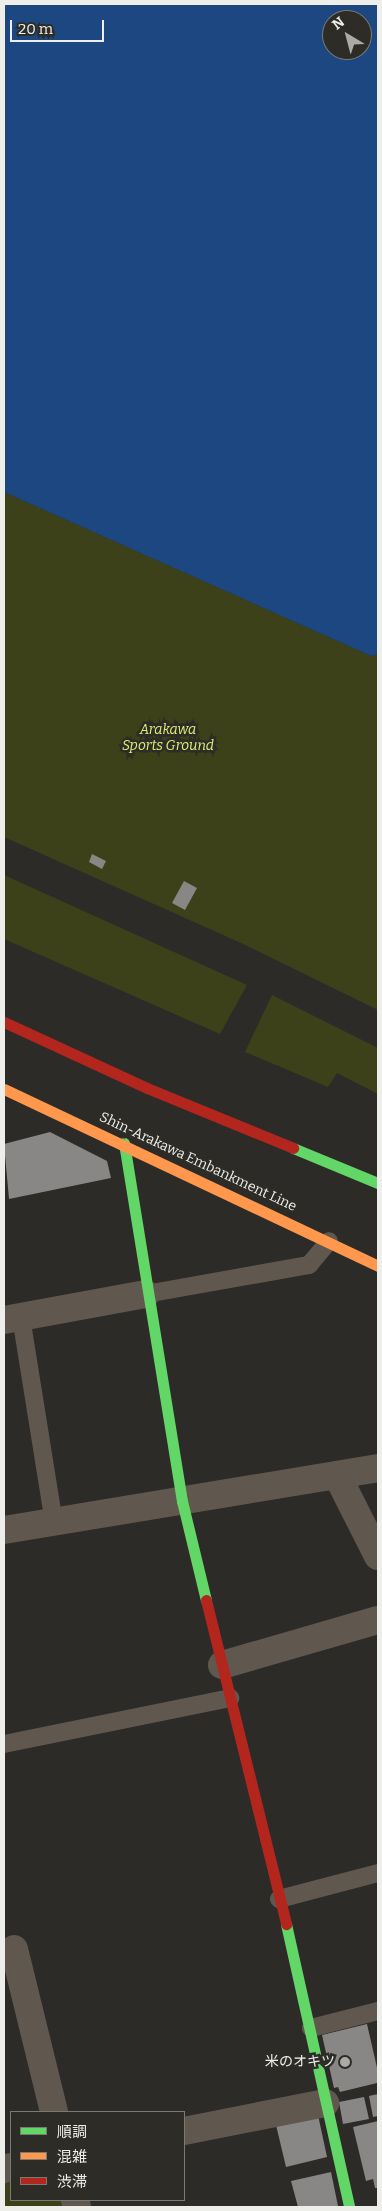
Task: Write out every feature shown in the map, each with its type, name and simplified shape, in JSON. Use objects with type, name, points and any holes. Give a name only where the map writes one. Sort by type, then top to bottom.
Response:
[{"type":"street","points":[[4,1022],[147,1088],[378,1183]]},
{"type":"street","name":"Shin-Arakawa Embankment Line","points":[[4,1089],[124,1143],[378,1266]]},
{"type":"street","points":[[124,1143],[146,1294],[182,1501],[311,2028],[325,2103],[349,2207]]},
{"type":"street","points":[[12,1318],[146,1294]]},
{"type":"street","points":[[4,1530],[378,1468]]},
{"type":"street","points":[[336,1475],[378,1556]]},
{"type":"street","points":[[222,1665],[378,1620]]},
{"type":"street","points":[[14,1949],[54,2111]]},
{"type":"street","points":[[185,2131],[325,2103]]},
{"type":"lane","points":[[146,1294],[309,1265],[329,1241]]},
{"type":"lane","points":[[12,1318],[54,1522]]},
{"type":"lane","points":[[4,1744],[230,1698]]},
{"type":"lane","points":[[279,1898],[378,1873]]},
{"type":"lane","points":[[311,2028],[378,2011]]},
{"type":"green space","name":"Arakawa Sports Ground","points":[[4,492],[371,656],[378,654],[378,1010],[241,943],[4,837]]},
{"type":"green space","points":[[4,875],[247,985],[220,1034],[4,939]]},
{"type":"green space","points":[[272,995],[378,1048],[378,1094],[337,1073],[328,1087],[245,1052]]},
{"type":"green space","points":[[10,2176],[10,2201],[65,2201],[67,2207],[4,2207],[4,2177]]},
{"type":"water","points":[[4,4],[378,4],[378,654],[371,656],[4,492]]},
{"type":"building","points":[[92,854],[106,861],[102,869],[89,862]]},
{"type":"building","points":[[184,881],[197,888],[185,910],[172,903]]},
{"type":"building","points":[[50,1132],[107,1161],[111,1178],[9,1199],[4,1144]]},
{"type":"building","points":[[367,2024],[378,2072],[377,2083],[340,2092],[338,2087],[334,2088],[322,2035]]},
{"type":"building","points":[[378,2094],[378,2116],[373,2117],[369,2096]]},
{"type":"building","points":[[364,2097],[369,2119],[343,2124],[339,2102]]},
{"type":"building","points":[[318,2115],[327,2157],[286,2167],[276,2125]]},
{"type":"building","points":[[378,2121],[378,2188],[375,2188],[373,2179],[366,2181],[353,2127]]},
{"type":"building","points":[[331,2172],[338,2206],[298,2207],[291,2181]]},
{"type":"traffic: fast","points":[[124,1143],[182,1501],[206,1600]]},
{"type":"traffic: fast","points":[[293,1148],[378,1183]]},
{"type":"traffic: fast","points":[[286,1924],[349,2207]]},
{"type":"traffic: slow","points":[[4,1089],[378,1266]]},
{"type":"traffic: jam","points":[[4,1022],[147,1088],[293,1148]]},
{"type":"traffic: jam","points":[[206,1600],[286,1924]]},
{"type":"place","name":"米のオキツ","points":[[345,2062]]}]
